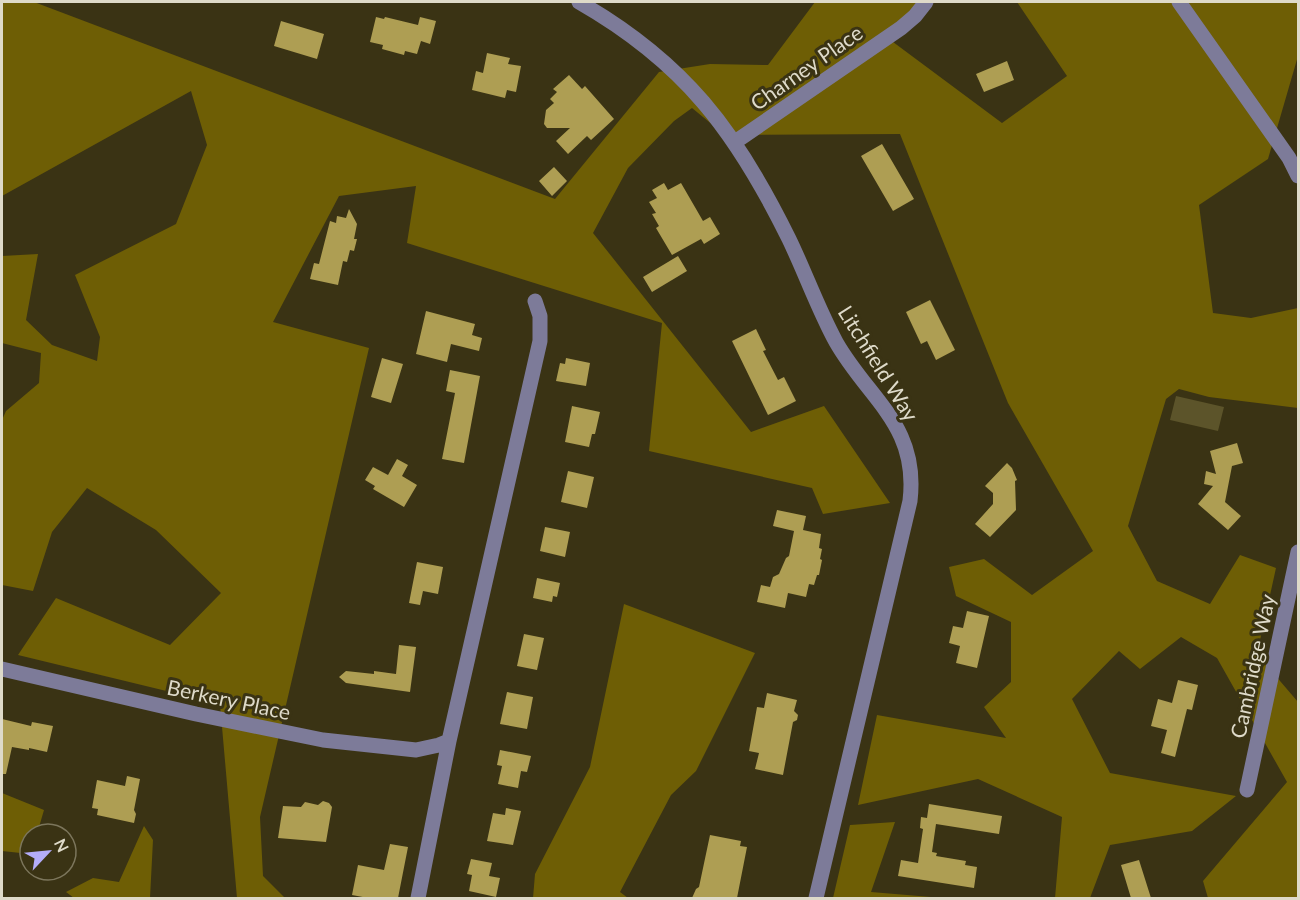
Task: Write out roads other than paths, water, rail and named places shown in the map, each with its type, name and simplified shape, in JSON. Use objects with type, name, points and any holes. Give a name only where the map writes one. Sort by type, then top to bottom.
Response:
[{"type":"street","name":"Litchfield Way","points":[[579,2],[632,35],[668,64],[695,91],[735,142],[756,176],[788,238],[836,341],[894,422],[909,455],[910,501],[816,898]]},
{"type":"street","name":"Charney Place","points":[[735,142],[902,28],[926,2]]},
{"type":"street","points":[[1179,2],[1289,158],[1299,176]]},
{"type":"street","points":[[418,898],[448,741],[540,341],[540,316],[535,302]]},
{"type":"street","name":"Cambridge Way","points":[[1247,790],[1293,599],[1299,552]]},
{"type":"street","name":"Berkery Place","points":[[2,669],[196,714],[323,740],[416,750],[448,741]]}]
